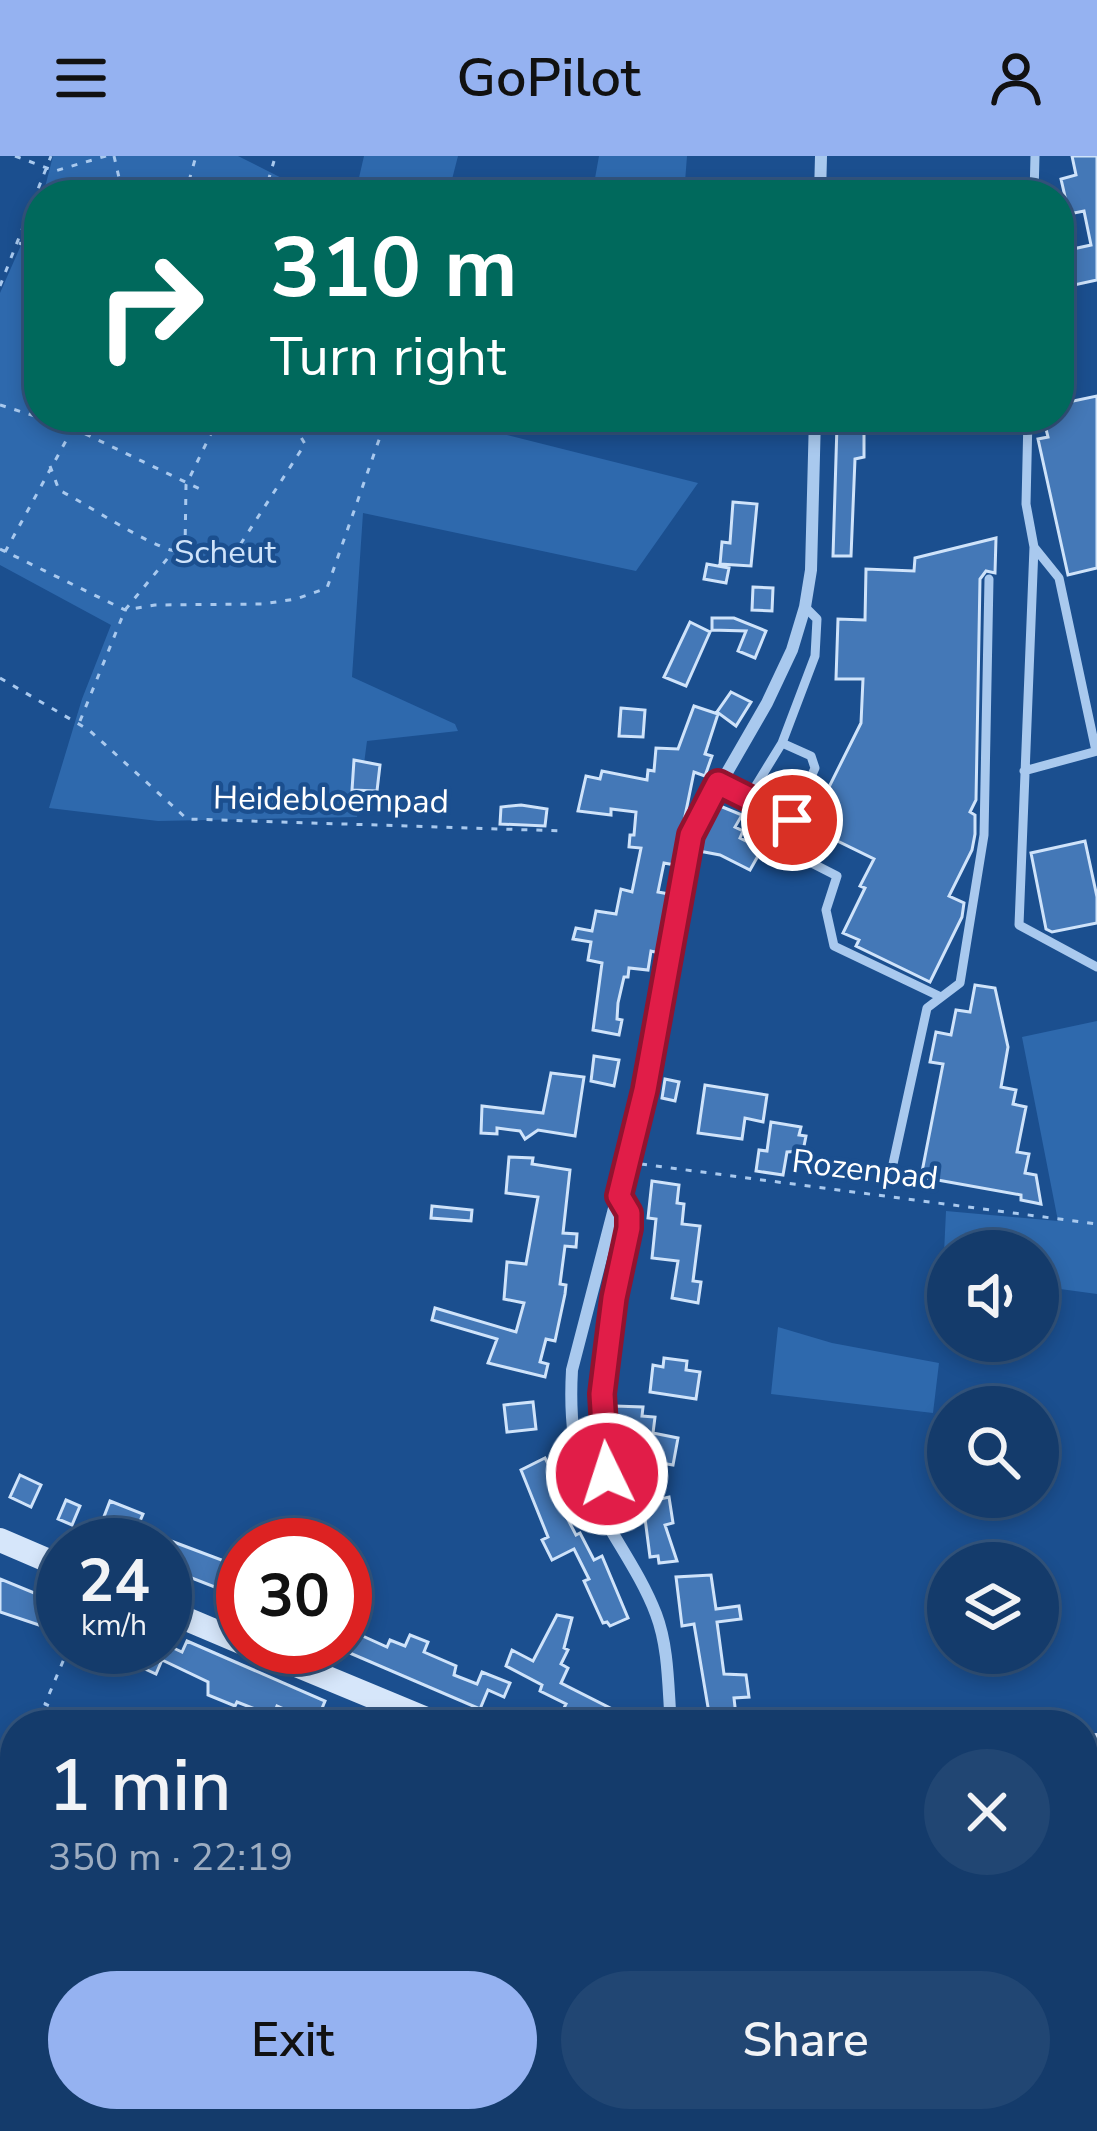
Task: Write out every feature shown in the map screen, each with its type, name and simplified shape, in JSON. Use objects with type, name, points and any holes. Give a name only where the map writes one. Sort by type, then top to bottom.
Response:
[{"type":"street","points":[[669,1710],[661,1626],[583,1474],[571,1391],[578,1339],[645,1090],[691,835],[767,703],[792,650],[805,607],[811,570],[815,432]]},
{"type":"street","points":[[607,1520],[613,1507],[602,1394],[629,1228],[629,1213],[619,1196]]},
{"type":"street","points":[[0,1540],[36,1555]]},
{"type":"street","points":[[318,1674],[405,1710]]},
{"type":"lane","points":[[1028,432],[1026,504],[1034,547],[1019,925],[1097,967]]},
{"type":"lane","points":[[1024,771],[1097,751],[1058,578],[1034,547]]},
{"type":"lane","points":[[893,1164],[927,1008],[960,983],[984,835],[989,579]]},
{"type":"lane","points":[[747,800],[782,743],[815,656],[817,619],[805,607]]},
{"type":"lane","points":[[767,703],[792,720]]},
{"type":"lane","points":[[782,743],[811,756],[815,768],[792,820],[794,854],[837,876],[826,910],[834,946],[941,997]]},
{"type":"lane","points":[[718,783],[792,820]]},
{"type":"path","points":[[15,156],[55,171],[110,156]]},
{"type":"path","points":[[42,180],[51,156]]},
{"type":"path","points":[[268,180],[274,161]]},
{"type":"path","points":[[1,282],[24,226]]},
{"type":"path","points":[[18,242],[24,244]]},
{"type":"path","points":[[71,432],[3,550],[125,610],[155,605],[262,604],[296,599],[327,587],[382,432]]},
{"type":"path","points":[[81,432],[204,491]]},
{"type":"path","points":[[185,550],[187,485],[212,432]]},
{"type":"path","points":[[50,466],[59,490],[173,551],[218,553],[238,548],[305,444],[298,432]]},
{"type":"path","points":[[79,723],[125,610],[173,551]]},
{"type":"path","name":"Heidebloempad","points":[[0,679],[79,723],[187,819],[564,831]]},
{"type":"path","name":"Rozenpad","points":[[628,1162],[1097,1224]]},
{"type":"path","points":[[58,1674],[45,1704],[59,1710]]},
{"type":"green space","points":[[53,156],[238,156],[285,180],[47,180]]},
{"type":"green space","points":[[364,156],[458,156],[452,180],[358,180]]},
{"type":"green space","points":[[599,156],[687,156],[685,180],[595,180]]},
{"type":"green space","name":"Scheut","points":[[24,238],[24,432],[495,432],[698,483],[636,571],[363,513],[352,677],[455,724],[458,731],[367,741],[357,817],[158,821],[49,808],[82,699],[111,625],[0,565],[0,293]]},
{"type":"green space","points":[[1097,1021],[1097,1294],[1059,1289],[1059,1230],[945,1230],[946,1211],[1058,1221],[1022,1037]]},
{"type":"green space","points":[[778,1327],[832,1343],[939,1363],[936,1386],[927,1386],[927,1412],[771,1394]]},
{"type":"building","points":[[1072,156],[1097,156],[1097,280],[1074,285],[1074,249],[1091,245],[1084,211],[1074,213],[1074,180],[1061,179],[1076,175]]},
{"type":"building","points":[[1097,396],[1097,568],[1068,575],[1038,439],[1048,437],[1047,432],[1074,432],[1074,401]]},
{"type":"building","points":[[837,432],[864,432],[864,457],[855,459],[851,556],[833,556]]},
{"type":"building","points":[[733,502],[757,504],[751,566],[720,564],[722,542],[730,543]]},
{"type":"building","points":[[996,538],[995,573],[986,571],[980,579],[976,800],[970,812],[975,815],[975,834],[949,896],[964,903],[962,917],[930,982],[856,946],[859,940],[843,933],[874,859],[809,827],[861,723],[863,679],[836,679],[838,619],[865,620],[866,569],[914,571],[915,558]]},
{"type":"building","points":[[707,564],[729,568],[726,583],[704,579]]},
{"type":"building","points":[[753,587],[773,588],[772,611],[752,610]]},
{"type":"building","points":[[712,618],[734,618],[766,631],[755,658],[738,651],[746,631],[712,630]]},
{"type":"building","points":[[690,622],[710,632],[686,686],[664,677]]},
{"type":"building","points":[[731,692],[751,702],[736,726],[717,712]]},
{"type":"building","points":[[694,706],[718,714],[705,754],[712,756],[705,776],[694,772],[675,865],[664,863],[658,892],[669,894],[659,953],[651,951],[648,970],[629,968],[624,977],[618,1003],[619,1035],[593,1030],[602,963],[588,960],[591,942],[573,939],[576,928],[592,931],[596,911],[616,914],[621,889],[632,892],[641,848],[629,847],[636,812],[578,811],[586,776],[600,779],[602,771],[647,780],[648,770],[654,771],[656,748],[678,749]]},
{"type":"building","points":[[621,708],[645,710],[643,737],[619,736]]},
{"type":"building","points":[[354,760],[380,765],[377,791],[352,790]]},
{"type":"building","points":[[720,806],[742,815],[735,827],[743,831],[740,838],[762,849],[750,870],[699,851]]},
{"type":"building","points":[[501,807],[547,809],[545,826],[500,824]]},
{"type":"building","points":[[1085,841],[1097,897],[1097,923],[1052,932],[1046,929],[1031,853]]},
{"type":"building","points":[[975,985],[995,988],[1008,1047],[1001,1087],[1016,1090],[1013,1104],[1026,1107],[1017,1152],[1029,1154],[1025,1173],[1036,1175],[1041,1204],[1021,1200],[1021,1195],[921,1177],[943,1064],[930,1062],[936,1032],[951,1035],[956,1010],[970,1012]]},
{"type":"building","points":[[594,1056],[619,1060],[614,1086],[591,1081]]},
{"type":"building","points":[[551,1073],[584,1077],[575,1136],[538,1130],[525,1139],[520,1131],[497,1128],[497,1134],[481,1133],[482,1106],[543,1113]]},
{"type":"building","points":[[665,1079],[679,1082],[675,1101],[662,1098]]},
{"type":"building","points":[[705,1085],[767,1095],[763,1122],[745,1118],[742,1139],[698,1133]]},
{"type":"building","points":[[771,1122],[801,1127],[799,1135],[806,1136],[803,1151],[787,1152],[783,1175],[756,1171],[759,1150],[767,1151]]},
{"type":"building","points":[[509,1157],[533,1158],[532,1164],[570,1170],[563,1233],[577,1234],[576,1247],[565,1246],[560,1284],[566,1285],[565,1294],[555,1341],[546,1339],[540,1362],[548,1364],[545,1377],[488,1363],[497,1339],[432,1320],[435,1308],[516,1332],[524,1303],[504,1299],[507,1262],[526,1264],[538,1197],[506,1193]]},
{"type":"building","points":[[652,1181],[679,1185],[682,1224],[700,1226],[693,1281],[701,1282],[698,1303],[672,1298],[678,1261],[652,1258],[656,1219],[648,1218]]},
{"type":"building","points":[[432,1206],[472,1210],[471,1221],[431,1218]]},
{"type":"building","points":[[664,1358],[687,1361],[686,1370],[700,1372],[696,1399],[650,1392],[653,1365],[663,1367]]},
{"type":"building","points":[[533,1402],[536,1429],[507,1432],[504,1405]]},
{"type":"building","points":[[614,1406],[643,1407],[642,1416],[655,1417],[653,1433],[678,1438],[673,1465],[661,1463],[662,1459],[617,1458]]},
{"type":"building","points":[[545,1458],[572,1509],[564,1512],[594,1560],[602,1556],[628,1618],[610,1626],[603,1623],[574,1549],[552,1560],[542,1540],[548,1537],[521,1470]]},
{"type":"building","points":[[20,1475],[41,1485],[31,1507],[10,1497]]},
{"type":"building","points":[[669,1497],[673,1523],[665,1525],[677,1561],[659,1563],[658,1556],[650,1557],[643,1503]]},
{"type":"building","points":[[66,1500],[80,1506],[75,1518],[58,1518]]},
{"type":"building","points":[[110,1501],[143,1514],[141,1518],[103,1518]]},
{"type":"building","points":[[192,1549],[216,1558],[216,1588],[192,1578]]},
{"type":"building","points":[[711,1575],[716,1609],[739,1606],[741,1619],[717,1622],[724,1674],[746,1675],[749,1697],[734,1698],[735,1710],[708,1710],[694,1624],[682,1626],[676,1577]]},
{"type":"building","points":[[0,1579],[36,1594],[36,1624],[0,1612]]},
{"type":"building","points":[[557,1615],[572,1618],[561,1664],[568,1668],[561,1683],[612,1710],[563,1710],[566,1704],[540,1691],[542,1685],[506,1666],[512,1650],[533,1661]]},
{"type":"building","points":[[410,1635],[428,1642],[424,1652],[456,1666],[454,1675],[477,1684],[482,1672],[510,1683],[504,1697],[488,1690],[480,1709],[372,1663],[372,1640],[387,1647],[390,1640],[405,1646]]},
{"type":"building","points":[[192,1643],[216,1654],[216,1674],[263,1674],[325,1701],[321,1710],[277,1706],[258,1710],[208,1695],[208,1682],[191,1674]]},
{"type":"route","points":[[607,1474],[602,1394],[629,1228],[629,1213],[619,1196],[645,1090],[691,835],[718,783],[792,820]]}]
